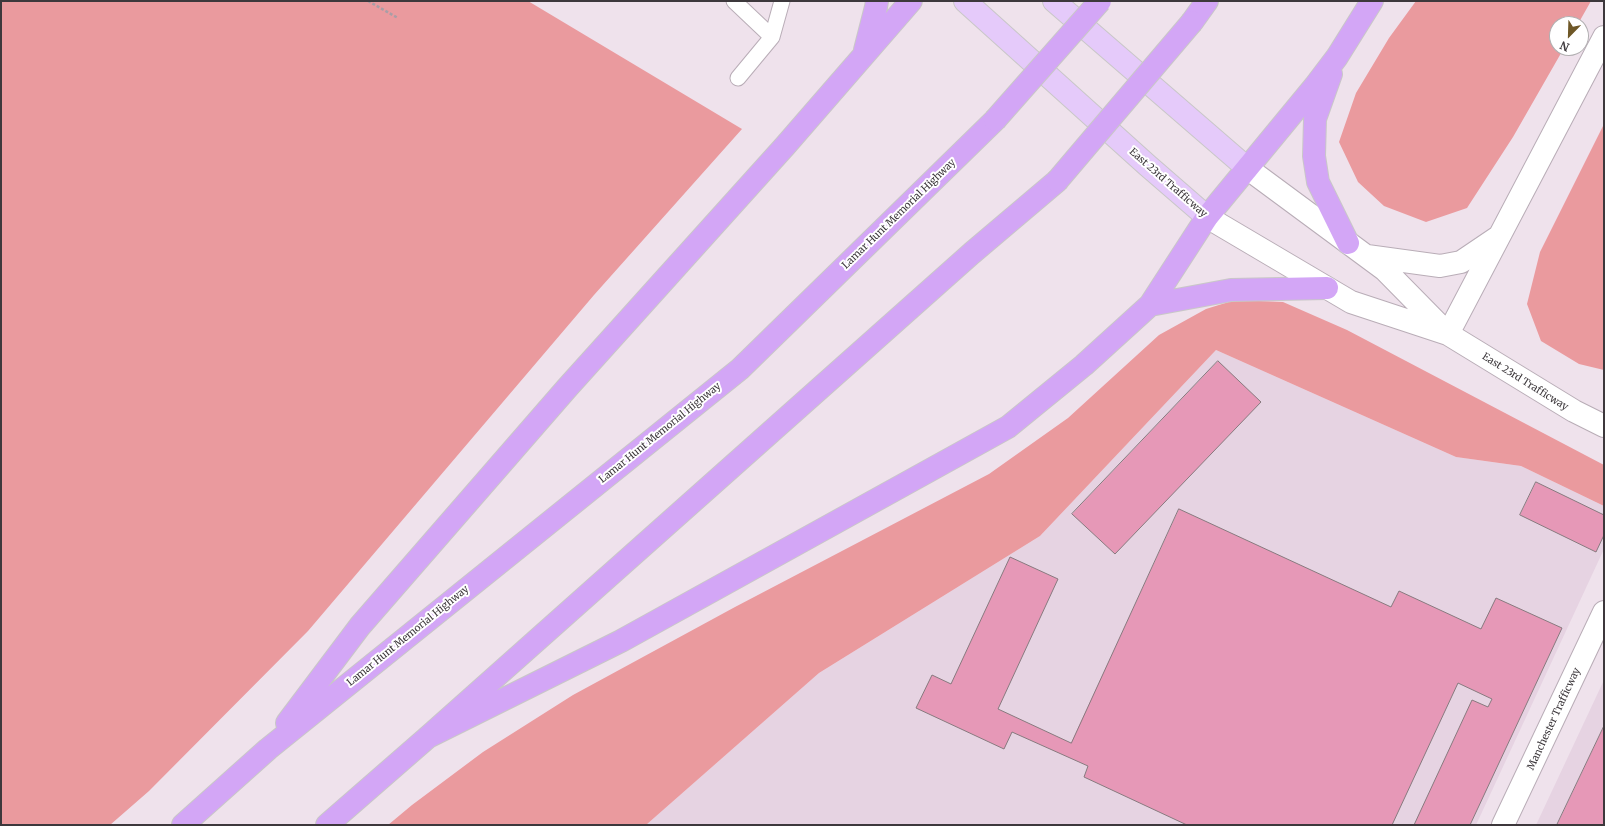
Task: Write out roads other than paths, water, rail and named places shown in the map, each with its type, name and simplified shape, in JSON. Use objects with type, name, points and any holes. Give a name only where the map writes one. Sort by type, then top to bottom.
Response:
[{"type":"highway","points":[[864,56],[877,1]]},
{"type":"highway","points":[[268,749],[360,626],[567,388],[785,146],[911,1]]},
{"type":"highway","name":"Lamar Hunt Memorial Highway","points":[[183,825],[268,749],[740,369],[995,120],[1100,1]]},
{"type":"highway","points":[[327,825],[428,737],[966,258],[1057,181],[1192,22],[1207,1]]},
{"type":"highway","points":[[428,737],[621,641],[1008,426],[1084,365],[1150,305],[1207,217],[1315,86],[1336,57],[1372,1]]},
{"type":"highway","points":[[1336,57],[1315,120],[1314,156],[1318,182],[1348,243]]},
{"type":"highway","points":[[1150,305],[1231,290],[1327,288]]},
{"type":"main road","name":"East 23rd Trafficway","points":[[965,1],[1207,217],[1351,302],[1448,334]]},
{"type":"main road","name":"East 23rd Trafficway","points":[[1054,1],[1247,168],[1384,270],[1448,334],[1574,412],[1604,426]]},
{"type":"main road","points":[[1448,334],[1604,37]]},
{"type":"main road","points":[[1366,256],[1440,266],[1461,262],[1500,235]]},
{"type":"main road","name":"Manchester Trafficway","points":[[1503,825],[1604,612]]},
{"type":"lane","points":[[734,1],[772,37]]},
{"type":"lane","points":[[738,78],[772,37],[782,1]]}]
